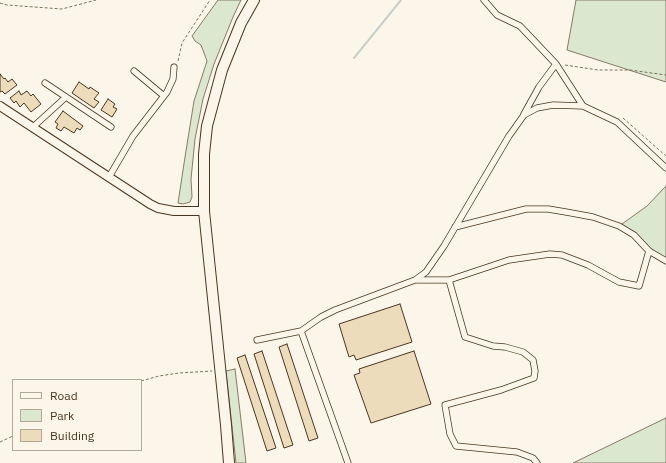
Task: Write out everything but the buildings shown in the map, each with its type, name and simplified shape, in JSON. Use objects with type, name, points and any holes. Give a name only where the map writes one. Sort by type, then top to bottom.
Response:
[{"type":"highway","points":[[229,463],[204,211],[204,154],[207,126],[222,70],[241,23],[254,0]]},
{"type":"street","points":[[484,0],[497,15],[520,26],[556,64],[583,106]]},
{"type":"street","points":[[257,340],[301,331],[321,317],[335,310],[415,280],[426,272],[433,264],[509,136],[524,115],[539,86],[556,64]]},
{"type":"street","points":[[109,177],[133,136],[164,96],[171,83],[174,66]]},
{"type":"street","points":[[134,71],[164,96]]},
{"type":"street","points":[[45,83],[111,127]]},
{"type":"street","points":[[33,127],[66,97]]},
{"type":"street","points":[[524,115],[537,108],[553,105],[583,106],[617,122],[666,168]]},
{"type":"street","points":[[0,106],[158,208],[174,211],[204,211]]},
{"type":"street","points":[[455,227],[526,209],[548,209],[593,217],[619,226],[634,235],[649,251],[666,261]]},
{"type":"street","points":[[415,280],[449,280],[509,260],[550,254],[562,255],[588,265],[619,282],[639,286],[649,251]]},
{"type":"street","points":[[449,280],[465,337],[494,346],[505,347],[523,352],[533,360],[535,371],[534,378],[527,381],[501,390],[445,405],[450,434],[456,446],[517,452],[533,458],[537,463]]},
{"type":"street","points":[[301,331],[348,463]]},
{"type":"path","points":[[0,3],[7,5],[62,9],[96,0]]},
{"type":"path","points":[[174,66],[178,60],[182,43],[210,0]]},
{"type":"path","points":[[556,64],[598,70],[630,70],[666,75]]},
{"type":"path","points":[[142,381],[179,373],[220,370]]},
{"type":"path","points":[[0,442],[12,436]]},
{"type":"green space","points":[[218,0],[241,0],[214,64],[203,99],[195,139],[191,179],[192,197],[190,202],[183,204],[178,203],[194,101],[207,61],[201,45],[195,41],[192,36]]},
{"type":"green space","points":[[576,0],[666,0],[666,82],[567,50]]},
{"type":"green space","points":[[666,186],[666,259],[639,242],[622,224],[647,206]]},
{"type":"green space","points":[[235,369],[246,463],[236,463],[226,371]]},
{"type":"green space","points":[[666,418],[666,463],[573,463]]},
{"type":"waterway","points":[[354,58],[401,0]]}]
